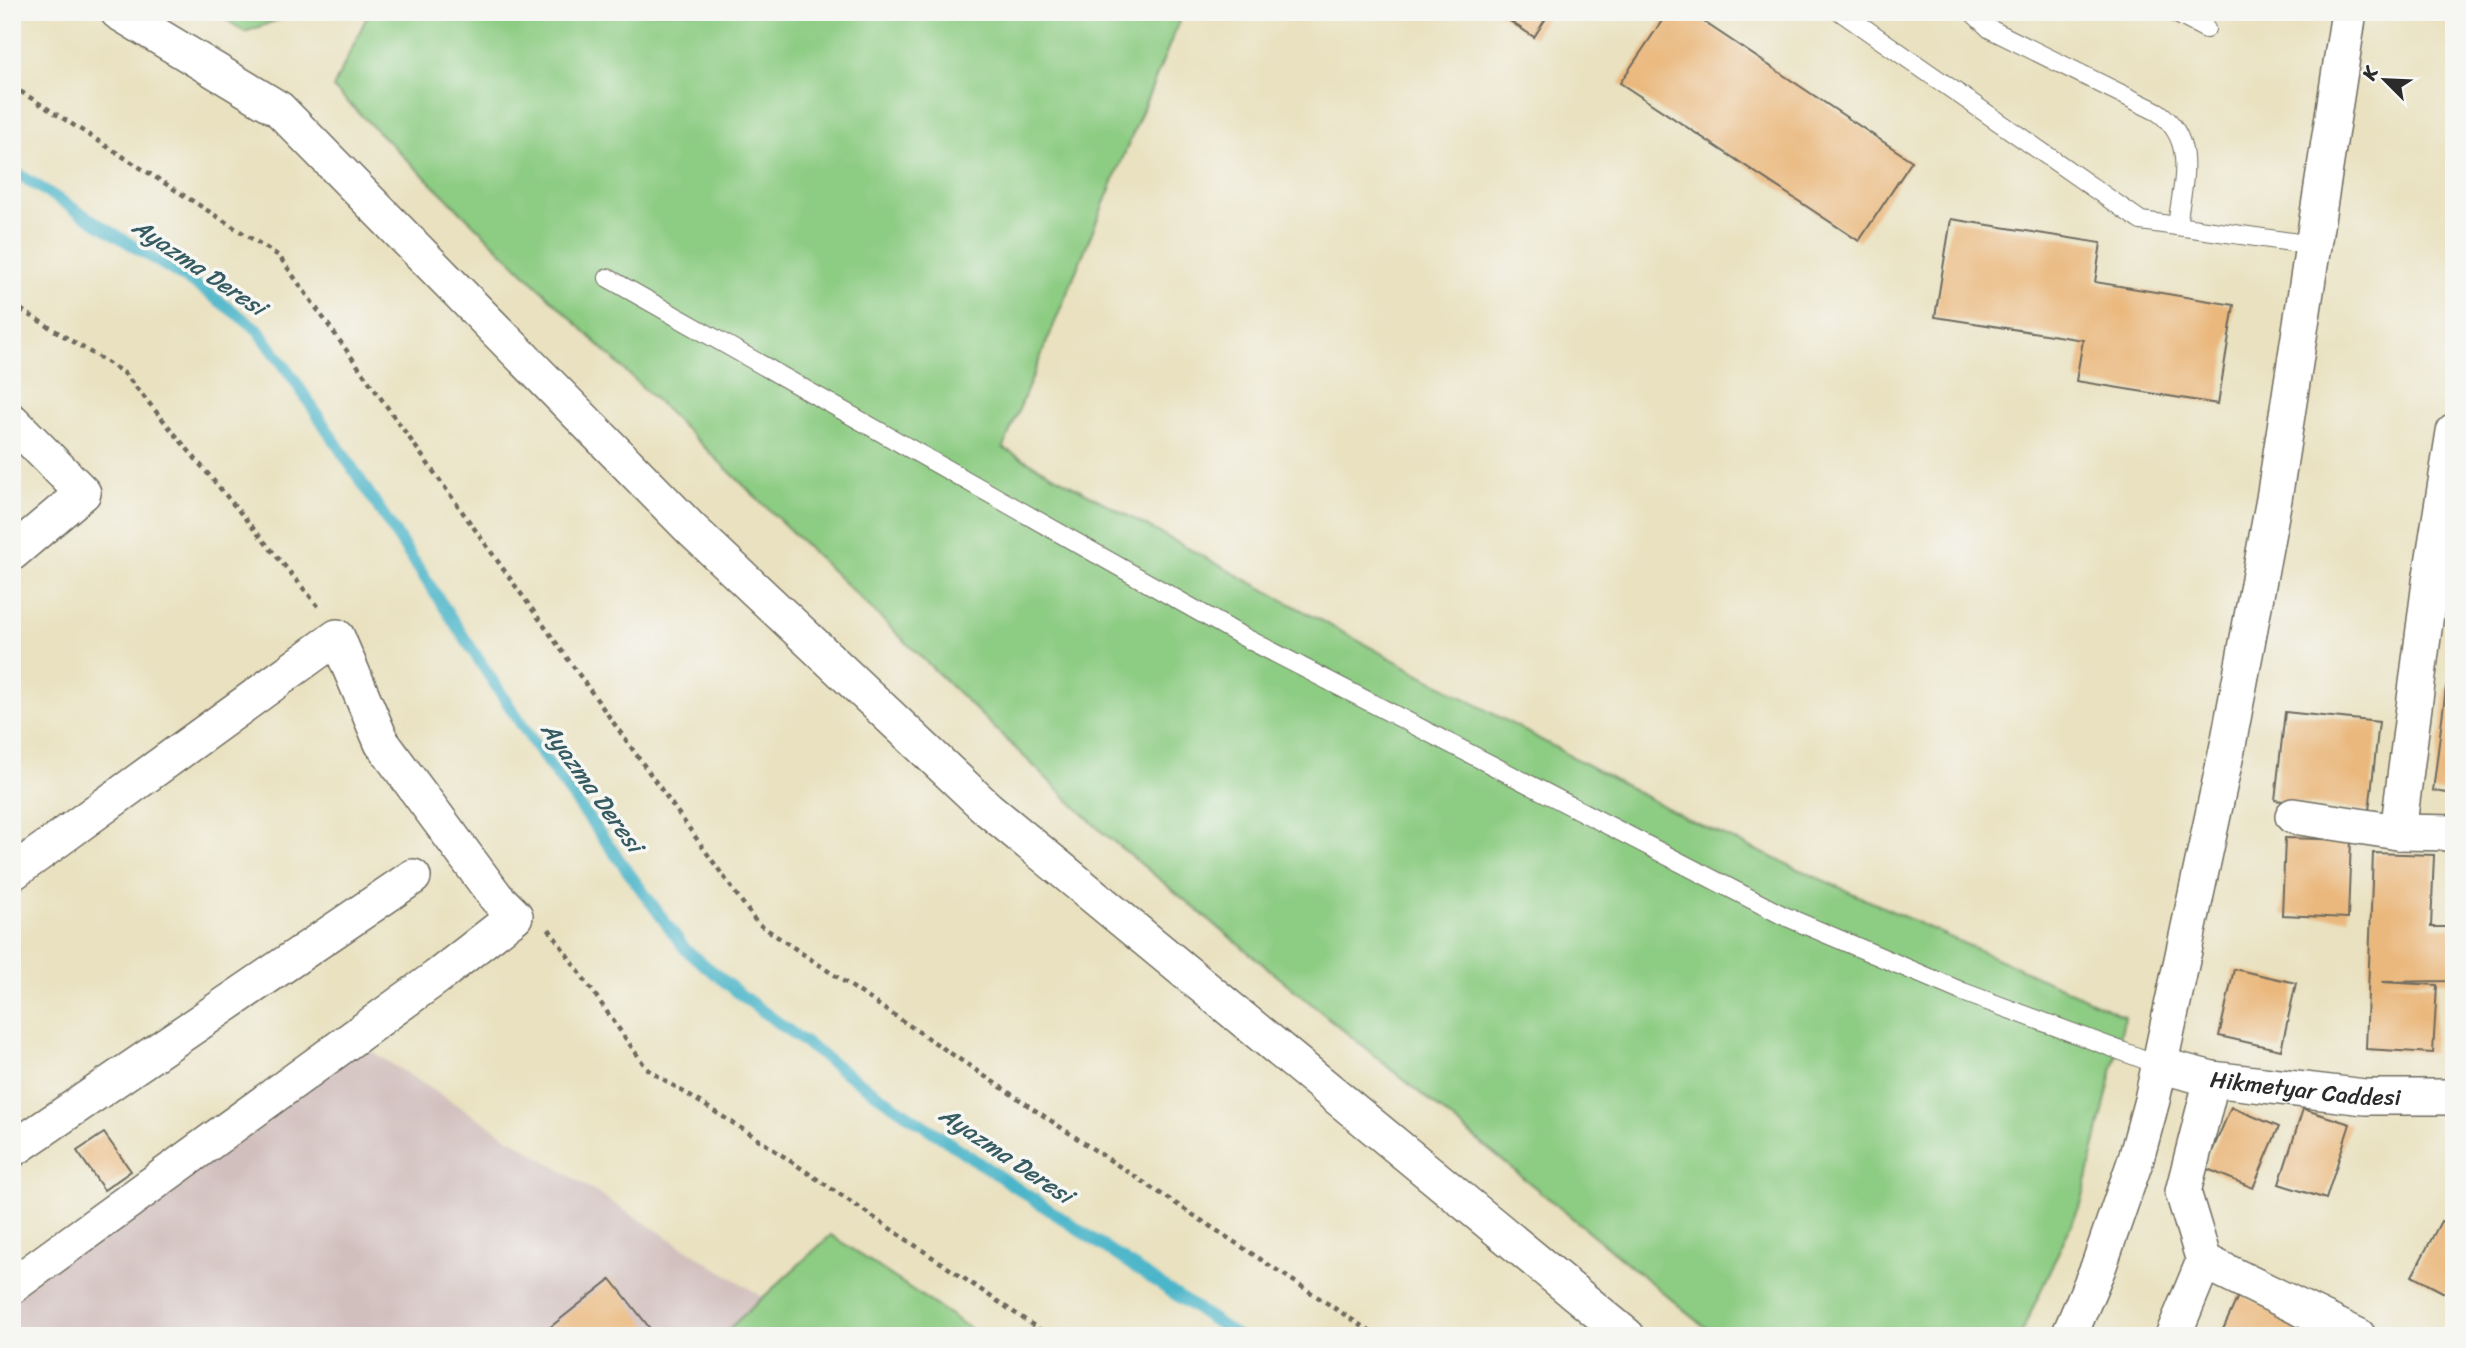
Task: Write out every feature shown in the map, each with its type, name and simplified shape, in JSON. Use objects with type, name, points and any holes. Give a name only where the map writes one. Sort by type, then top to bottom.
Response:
[{"type":"street","points":[[118,12],[279,109],[691,529],[988,809],[1627,1336]]},
{"type":"street","points":[[2069,1336],[2118,1217],[2136,1159],[2160,1065],[2231,731],[2274,499],[2349,12]]},
{"type":"street","points":[[12,421],[83,494],[12,553]]},
{"type":"street","points":[[2398,832],[2430,582],[2454,432]]},
{"type":"street","points":[[12,873],[337,637],[382,744],[496,897],[515,916],[437,977],[12,1286]]},
{"type":"street","points":[[2292,816],[2398,832],[2454,833]]},
{"type":"street","points":[[12,1150],[413,877]]},
{"type":"street","name":"Hikmetyar Caddesi","points":[[2160,1065],[2212,1079],[2365,1097],[2454,1097]]},
{"type":"street","points":[[2173,1336],[2204,1261],[2183,1192],[2212,1079]]},
{"type":"street","points":[[2204,1261],[2358,1336]]},
{"type":"lane","points":[[1841,12],[2141,221],[2313,246]]},
{"type":"lane","points":[[1972,12],[1990,29],[2158,112],[2167,119],[2180,137],[2184,150],[2177,226]]},
{"type":"lane","points":[[2173,12],[2206,29]]},
{"type":"lane","points":[[608,278],[1240,635],[1782,915],[1963,992],[2160,1065]]},
{"type":"path","points":[[12,86],[279,256],[757,923],[1377,1336]]},
{"type":"path","points":[[12,304],[124,373],[306,588],[321,611]]},
{"type":"path","points":[[542,920],[646,1069],[752,1135],[1049,1336]]},
{"type":"shaded area","points":[[355,1041],[763,1297],[720,1336],[12,1336],[12,1278]]},
{"type":"green space","points":[[215,12],[291,12],[289,16],[245,32]]},
{"type":"green space","points":[[369,12],[1183,12],[1003,448],[1687,819],[2125,1016],[2082,1201],[2020,1336],[1716,1336],[1102,832],[333,88]]},
{"type":"green space","points":[[831,1235],[981,1336],[721,1336]]},
{"type":"building","points":[[1496,12],[1550,12],[1534,37]]},
{"type":"building","points":[[1668,12],[1689,12],[1912,161],[1859,241],[1620,83]]},
{"type":"building","points":[[1951,219],[2101,243],[2095,282],[2234,305],[2218,404],[2076,381],[2083,340],[1935,317]]},
{"type":"building","points":[[2446,687],[2454,688],[2454,794],[2433,791]]},
{"type":"building","points":[[2285,712],[2379,722],[2369,811],[2275,800]]},
{"type":"building","points":[[2285,838],[2351,840],[2348,918],[2282,915]]},
{"type":"building","points":[[2373,853],[2434,855],[2431,927],[2451,927],[2450,981],[2381,982],[2437,985],[2433,1053],[2366,1049]]},
{"type":"building","points":[[2234,969],[2296,983],[2281,1050],[2219,1036]]},
{"type":"building","points":[[2231,1107],[2279,1127],[2253,1188],[2205,1168]]},
{"type":"building","points":[[2303,1109],[2350,1124],[2326,1199],[2279,1184]]},
{"type":"building","points":[[104,1133],[131,1171],[104,1190],[77,1151]]},
{"type":"building","points":[[2441,1221],[2454,1228],[2454,1298],[2412,1276]]},
{"type":"building","points":[[611,1279],[656,1336],[539,1336]]},
{"type":"building","points":[[2239,1294],[2305,1324],[2300,1336],[2220,1336]]},
{"type":"waterway","name":"Ayazma Deresi","points":[[12,170],[207,292],[257,329],[291,375],[537,748],[685,949],[741,995],[847,1074],[1237,1336]]}]
